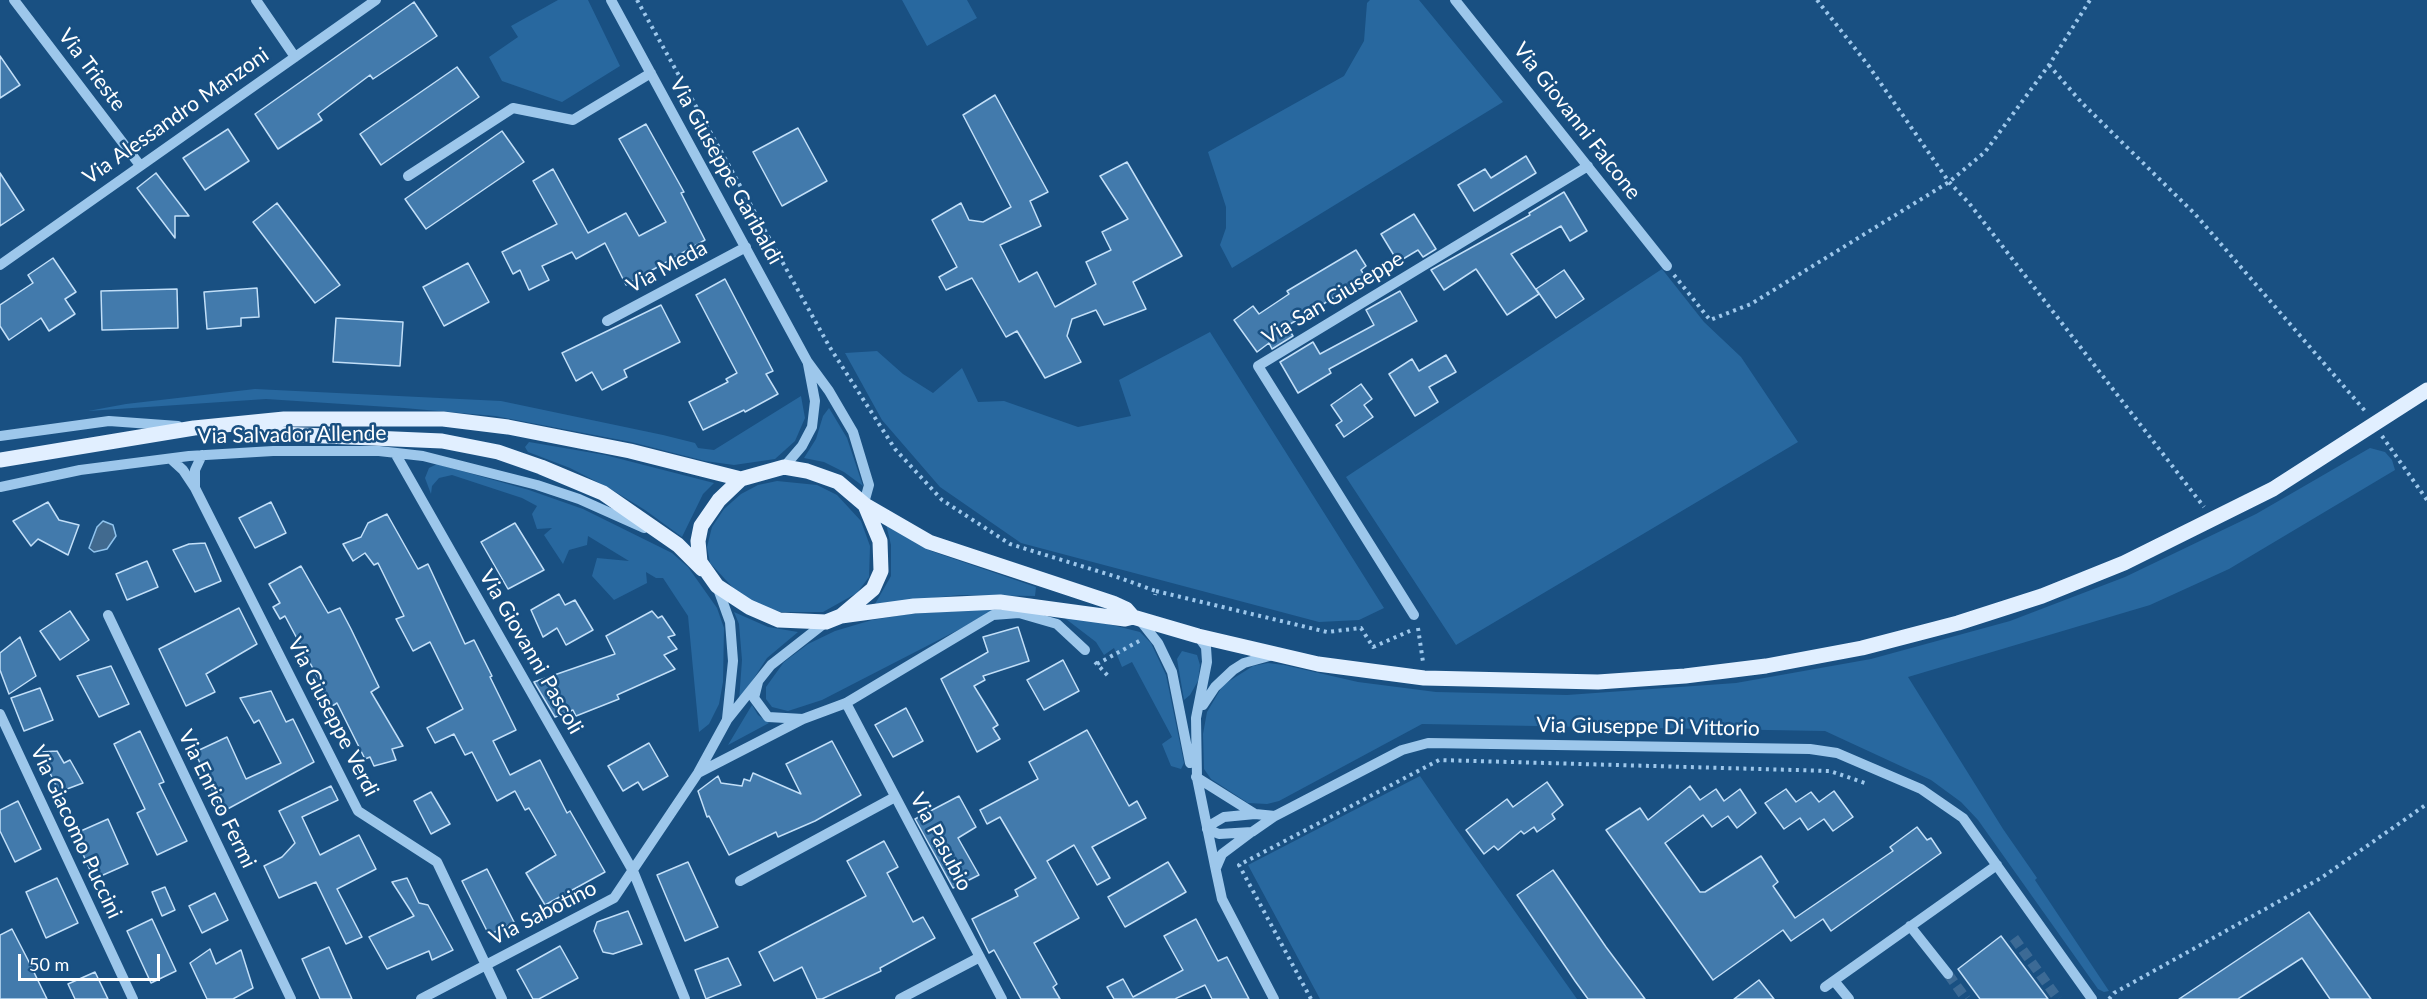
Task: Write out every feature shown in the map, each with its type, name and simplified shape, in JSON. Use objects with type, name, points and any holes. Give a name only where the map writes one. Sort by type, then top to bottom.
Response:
[{"type":"main road","points":[[215,427],[279,434],[442,441],[498,452],[542,467],[603,493],[678,545],[712,581],[749,607],[779,620],[826,622],[841,616],[914,606],[1000,602],[1035,604],[1115,618],[1136,618],[1198,636],[1342,667],[1424,678],[1608,681],[1766,666],[1862,648],[1958,623],[2042,596],[2124,562],[2273,489],[2375,426],[2427,390]]},
{"type":"main road","points":[[0,460],[194,428],[284,419],[443,419],[508,427],[619,448],[741,478],[784,467],[824,475],[838,482],[865,504],[929,542],[1113,603],[1126,609],[1136,618]]},
{"type":"main road","points":[[712,581],[699,554],[701,526],[719,500],[741,478]]},
{"type":"main road","points":[[841,616],[873,590],[881,571],[880,541],[865,504]]},
{"type":"street","name":"Via Trieste","points":[[14,0],[139,164]]},
{"type":"street","points":[[256,0],[295,57]]},
{"type":"street","name":"Via Alessandro Manzoni","points":[[0,265],[139,164],[376,0]]},
{"type":"street","name":"Via Giovanni Falcone","points":[[1455,0],[1667,266]]},
{"type":"street","name":"Via Giuseppe Garibaldi","points":[[616,2],[651,73],[807,361],[829,391],[852,432],[869,484],[865,504]]},
{"type":"street","points":[[408,176],[513,108],[573,120],[651,73]]},
{"type":"street","name":"Via San Giuseppe","points":[[1414,615],[1258,366],[1588,166]]},
{"type":"street","name":"Via Meda","points":[[607,321],[746,248]]},
{"type":"street","name":"Via Giuseppe Garibaldi","points":[[784,467],[802,446],[812,427],[815,401],[807,361]]},
{"type":"street","points":[[0,436],[109,420],[194,428]]},
{"type":"street","name":"Via Salvador Allende","points":[[0,487],[80,470],[202,455],[316,450],[395,453],[479,469],[579,499],[678,545]]},
{"type":"street","name":"Via Giovanni Pascoli","points":[[395,453],[633,871],[685,999]]},
{"type":"street","points":[[195,488],[195,470],[202,455]]},
{"type":"street","name":"Via Giuseppe Verdi","points":[[171,459],[183,470],[195,488],[358,811],[437,862],[502,999]]},
{"type":"street","points":[[712,581],[730,622],[733,661],[727,720]]},
{"type":"street","name":"Via Sabotino","points":[[698,773],[803,719],[846,703],[993,615],[1019,613],[1057,624],[1085,650]]},
{"type":"street","name":"Via Enrico Fermi","points":[[108,615],[291,999]]},
{"type":"street","points":[[1136,618],[1158,643],[1172,672],[1191,767],[1197,778],[1255,814]]},
{"type":"street","points":[[727,720],[783,653],[826,622]]},
{"type":"street","points":[[1198,636],[1206,647],[1206,662],[1196,718],[1197,778],[1216,871],[1222,899],[1274,999]]},
{"type":"street","points":[[1196,718],[1209,695],[1233,670],[1244,663],[1276,654]]},
{"type":"street","points":[[759,679],[754,698],[768,717],[803,719]]},
{"type":"street","name":"Via Pasubio","points":[[846,703],[1002,999]]},
{"type":"street","name":"Via Giacomo Puccini","points":[[0,714],[133,999]]},
{"type":"street","name":"Via Sabotino","points":[[421,999],[614,898],[698,773],[727,720]]},
{"type":"street","name":"Via Giuseppe Di Vittorio","points":[[1216,871],[1222,854],[1275,816],[1402,750],[1428,742],[1810,749],[1838,753],[1932,796],[1963,818],[2092,999]]},
{"type":"street","points":[[740,881],[895,797]]},
{"type":"street","points":[[1207,828],[1232,815],[1275,816]]},
{"type":"street","points":[[1207,828],[1219,834],[1252,832]]},
{"type":"street","points":[[1849,999],[1834,981],[1997,865]]},
{"type":"street","points":[[1910,926],[1947,974]]},
{"type":"street","points":[[900,999],[980,957]]},
{"type":"path","points":[[637,0],[829,346],[896,449],[942,500],[1010,544],[1155,593],[1327,632],[1361,628],[1373,647],[1418,627],[1422,642],[1424,678]]},
{"type":"path","points":[[1817,0],[1868,64],[1949,182],[1983,221],[2212,519]]},
{"type":"path","points":[[1667,266],[1710,320],[1751,304],[1949,182],[1985,152],[2049,66],[2090,0]]},
{"type":"path","points":[[2049,66],[2082,103],[2195,213],[2360,402],[2427,500]]},
{"type":"path","points":[[1097,664],[1142,638]]},
{"type":"path","points":[[1085,650],[1109,677]]},
{"type":"path","points":[[1311,999],[1239,865],[1439,760],[1830,771],[1874,786]]},
{"type":"path","points":[[2109,999],[2114,993],[2321,878],[2427,804]]},
{"type":"shaded area","points":[[558,0],[588,0],[620,66],[562,102],[502,81],[489,57],[518,37],[511,26]]},
{"type":"shaded area","points":[[902,0],[967,0],[977,18],[927,46]]},
{"type":"shaded area","points":[[1370,0],[1419,0],[1503,102],[1232,268],[1220,245],[1226,228],[1226,207],[1208,152],[1344,76],[1364,41],[1367,3]]},
{"type":"shaded area","points":[[1662,269],[1704,322],[1741,357],[1798,442],[1456,645],[1346,477]]},
{"type":"shaded area","points":[[1210,332],[1384,608],[1359,620],[1319,622],[1021,543],[940,487],[882,420],[845,353],[877,351],[903,374],[933,393],[962,368],[978,402],[1004,401],[1078,427],[1131,416],[1119,380]]},
{"type":"shaded area","points":[[255,389],[501,401],[663,435],[695,443],[698,448],[714,450],[801,396],[805,418],[795,441],[775,459],[734,465],[705,461],[631,442],[495,416],[404,408],[266,399],[88,411],[126,404]]},
{"type":"shaded area","points":[[829,408],[847,438],[863,486],[844,472],[824,462],[804,458],[816,439],[823,416]]},
{"type":"shaded area","points":[[529,442],[605,455],[714,483],[703,494],[682,537],[609,488],[570,468],[528,452],[525,447]]},
{"type":"shaded area","points":[[2370,448],[2385,452],[2392,460],[2395,470],[2229,569],[2150,605],[1908,677],[2003,829],[2037,878],[2035,880],[2109,991],[2104,992],[2098,989],[1978,820],[1961,802],[1931,780],[1825,731],[1422,724],[1279,801],[1267,804],[1248,803],[1211,779],[1204,769],[1203,734],[1207,712],[1223,685],[1253,666],[1268,663],[1284,665],[1358,682],[1436,692],[1567,695],[1736,683],[1871,659],[2010,621],[2125,577],[2256,514]]},
{"type":"shaded area","points":[[437,464],[529,490],[583,509],[672,553],[688,567],[717,608],[724,628],[723,682],[719,704],[709,724],[699,732],[688,616],[663,578],[656,578],[646,572],[647,583],[614,600],[592,576],[597,558],[629,561],[588,536],[587,545],[569,550],[563,564],[544,535],[552,528],[537,529],[532,514],[537,506],[522,498],[452,475],[439,478],[432,486],[431,494],[425,478],[429,468]]},
{"type":"shaded area","points":[[777,481],[817,485],[837,495],[861,521],[870,546],[869,577],[857,593],[823,612],[781,612],[758,605],[738,593],[710,563],[707,547],[712,527],[724,509],[741,494],[758,485]]},
{"type":"shaded area","points":[[103,521],[113,525],[116,536],[107,549],[94,552],[89,548],[97,527]]},
{"type":"shaded area","points":[[886,524],[931,551],[1036,587],[1035,596],[960,595],[875,604],[891,576],[891,545]]},
{"type":"shaded area","points":[[996,608],[1059,616],[989,614],[822,700],[788,711],[772,707],[766,699],[766,687],[784,662],[808,644],[835,631],[872,620],[909,614]]},
{"type":"shaded area","points":[[734,612],[768,627],[798,632],[767,658],[739,701],[742,660],[739,624]]},
{"type":"shaded area","points":[[1062,616],[1092,620],[1140,632],[1151,643],[1166,675],[1184,763],[1181,769],[1171,766],[1162,744],[1172,737],[1132,662],[1122,667],[1114,648],[1104,655],[1096,642]]},
{"type":"shaded area","points":[[1182,651],[1197,655],[1200,665],[1198,681],[1190,695],[1184,700],[1177,659]]},
{"type":"shaded area","points":[[752,705],[758,715],[769,723],[728,745]]},
{"type":"shaded area","points":[[1420,776],[1577,999],[1320,999],[1248,865]]},
{"type":"building","points":[[414,2],[437,36],[373,79],[370,75],[318,114],[322,120],[278,149],[255,114]]},
{"type":"building","points":[[0,56],[20,85],[0,98]]},
{"type":"building","points":[[457,67],[479,97],[381,165],[360,134]]},
{"type":"building","points":[[995,95],[1048,192],[1030,201],[1041,226],[1000,245],[1019,282],[1037,272],[1055,307],[1096,284],[1086,262],[1111,250],[1102,232],[1128,219],[1100,176],[1127,162],[1182,256],[1133,282],[1146,309],[1104,325],[1096,310],[1072,319],[1067,336],[1081,362],[1045,378],[1017,331],[1006,337],[972,278],[946,290],[939,277],[957,267],[932,220],[961,203],[969,220],[983,222],[1011,207],[963,115]]},
{"type":"building","points":[[646,124],[684,192],[681,193],[705,240],[626,285],[605,243],[576,259],[572,252],[542,266],[549,280],[529,290],[520,270],[513,274],[502,252],[557,224],[533,181],[553,169],[588,233],[626,213],[639,236],[666,222],[619,139]]},
{"type":"building","points":[[798,128],[827,181],[782,206],[753,152]]},
{"type":"building","points":[[228,129],[249,161],[205,190],[183,158]]},
{"type":"building","points":[[502,131],[524,162],[426,229],[405,199]]},
{"type":"building","points":[[1526,156],[1536,173],[1474,211],[1458,185],[1485,169],[1491,178]]},
{"type":"building","points":[[0,173],[24,210],[0,226]]},
{"type":"building","points":[[156,173],[189,216],[175,216],[175,238],[137,188]]},
{"type":"building","points":[[1564,192],[1587,231],[1570,241],[1561,226],[1511,254],[1539,294],[1507,315],[1476,269],[1444,290],[1431,270],[1530,215],[1529,213]]},
{"type":"building","points":[[277,203],[340,285],[315,303],[253,222]]},
{"type":"building","points":[[1414,214],[1436,249],[1423,257],[1418,250],[1398,262],[1381,234]]},
{"type":"building","points":[[1356,250],[1366,266],[1361,270],[1366,278],[1287,326],[1293,336],[1272,349],[1269,343],[1257,352],[1234,320],[1253,306],[1259,314],[1289,294],[1287,291]]},
{"type":"building","points":[[53,258],[76,292],[65,299],[75,314],[49,331],[41,318],[9,340],[0,326],[0,305],[33,283],[28,275]]},
{"type":"building","points":[[468,263],[489,302],[444,326],[423,287]]},
{"type":"building","points":[[1564,270],[1584,299],[1556,318],[1536,289]]},
{"type":"building","points":[[725,279],[773,371],[766,374],[778,394],[745,412],[744,410],[703,430],[689,402],[728,382],[726,379],[737,373],[696,295]]},
{"type":"building","points":[[257,288],[259,317],[241,318],[241,326],[207,329],[204,292]]},
{"type":"building","points":[[177,289],[178,328],[102,330],[101,291]]},
{"type":"building","points":[[1400,291],[1417,321],[1329,369],[1331,373],[1298,393],[1280,362],[1313,342],[1320,354],[1374,325],[1366,310]]},
{"type":"building","points":[[661,305],[680,342],[624,370],[627,377],[602,390],[592,372],[576,381],[562,353]]},
{"type":"building","points":[[336,318],[403,322],[400,366],[333,362]]},
{"type":"building","points":[[1446,355],[1456,372],[1429,387],[1438,402],[1415,416],[1389,374],[1412,359],[1419,371]]},
{"type":"building","points":[[1361,384],[1372,399],[1364,405],[1373,417],[1344,437],[1336,425],[1342,421],[1331,405]]},
{"type":"building","points":[[48,502],[59,520],[79,525],[68,555],[38,539],[31,546],[13,521]]},
{"type":"building","points":[[271,502],[286,533],[255,548],[239,518]]},
{"type":"building","points":[[387,514],[418,569],[428,564],[465,644],[474,640],[492,676],[490,677],[516,730],[493,741],[510,775],[540,760],[567,813],[570,811],[605,872],[545,905],[526,873],[556,855],[529,808],[525,810],[515,791],[497,801],[472,752],[465,755],[454,734],[435,743],[427,728],[463,709],[430,642],[413,651],[396,619],[404,616],[378,563],[374,565],[365,553],[353,561],[343,544],[361,537],[368,523]]},
{"type":"building","points":[[515,523],[544,570],[508,589],[481,542]]},
{"type":"building","points":[[205,543],[221,581],[195,592],[173,550],[189,544]]},
{"type":"building","points":[[147,561],[158,587],[127,600],[116,574]]},
{"type":"building","points":[[301,566],[328,613],[340,608],[351,629],[379,687],[371,692],[403,746],[392,749],[396,760],[374,766],[370,757],[365,759],[337,703],[329,708],[318,678],[285,616],[280,619],[273,607],[280,603],[269,584]]},
{"type":"building","points":[[559,594],[565,605],[575,600],[593,630],[566,645],[557,628],[543,637],[531,610]]},
{"type":"building","points":[[239,608],[257,644],[206,674],[215,692],[186,706],[159,649]]},
{"type":"building","points":[[70,611],[89,640],[60,660],[40,631]]},
{"type":"building","points":[[652,611],[658,618],[662,616],[675,635],[668,637],[677,649],[664,655],[675,669],[617,695],[619,699],[576,716],[573,710],[555,717],[534,682],[615,654],[606,636]]},
{"type":"building","points":[[1018,627],[1029,661],[983,676],[985,680],[974,686],[998,725],[993,728],[1000,739],[977,752],[941,679],[988,652],[983,637]]},
{"type":"building","points":[[20,637],[36,676],[9,694],[0,670],[0,653]]},
{"type":"building","points":[[1063,660],[1079,691],[1044,710],[1027,680]]},
{"type":"building","points":[[111,666],[129,704],[99,717],[77,676]]},
{"type":"building","points":[[40,688],[53,720],[24,731],[11,698]]},
{"type":"building","points":[[271,691],[286,722],[293,719],[314,762],[222,812],[195,752],[227,737],[246,779],[281,763],[259,720],[254,723],[240,698]]},
{"type":"building","points":[[906,708],[923,741],[893,757],[875,725]]},
{"type":"building","points":[[1087,730],[1129,806],[1137,801],[1146,818],[1092,847],[1110,878],[1097,885],[1074,845],[1047,861],[1079,918],[1034,943],[1057,984],[1053,987],[1060,999],[1021,999],[994,950],[989,953],[972,919],[1018,896],[1015,890],[1036,878],[1000,817],[987,824],[980,810],[1038,779],[1029,762]]},
{"type":"building","points":[[140,731],[164,782],[159,784],[187,841],[157,855],[137,813],[145,809],[114,744]]},
{"type":"building","points":[[832,741],[861,795],[815,821],[778,837],[776,832],[729,855],[709,816],[707,817],[698,791],[718,776],[721,783],[742,786],[744,779],[750,781],[753,773],[801,794],[786,764]]},
{"type":"building","points":[[649,743],[668,776],[643,790],[638,782],[623,791],[608,766]]},
{"type":"building","points":[[57,751],[64,763],[70,760],[83,783],[59,792],[40,752]]},
{"type":"building","points":[[1547,782],[1563,805],[1552,814],[1555,819],[1537,832],[1534,827],[1524,834],[1521,831],[1498,850],[1494,846],[1484,854],[1466,830],[1507,799],[1513,807]]},
{"type":"building","points":[[331,786],[338,800],[302,817],[320,855],[359,835],[376,869],[337,889],[362,937],[346,944],[316,882],[279,898],[264,866],[282,857],[295,843],[279,811]]},
{"type":"building","points":[[1690,786],[1700,800],[1716,789],[1724,801],[1740,789],[1756,813],[1737,828],[1728,816],[1712,827],[1703,815],[1665,843],[1700,892],[1705,892],[1761,856],[1778,882],[1773,886],[1795,918],[1893,851],[1890,847],[1917,827],[1927,840],[1931,838],[1941,853],[1831,931],[1823,919],[1791,941],[1783,930],[1713,980],[1606,830],[1640,808],[1648,820]]},
{"type":"building","points":[[1786,789],[1796,802],[1811,792],[1819,802],[1834,791],[1853,817],[1833,831],[1824,819],[1808,830],[1800,818],[1784,829],[1765,803]]},
{"type":"building","points":[[431,792],[450,824],[431,834],[414,801]]},
{"type":"building","points":[[959,796],[976,827],[958,838],[979,875],[953,888],[915,819]]},
{"type":"building","points":[[18,801],[41,849],[15,862],[0,831],[0,810]]},
{"type":"building","points":[[108,819],[128,864],[94,879],[74,834]]},
{"type":"building","points":[[884,841],[898,867],[887,873],[913,922],[923,917],[935,938],[880,968],[881,971],[822,999],[817,999],[802,967],[774,981],[759,952],[866,896],[847,861]]},
{"type":"building","points":[[688,862],[718,927],[685,941],[657,875]]},
{"type":"building","points":[[1168,862],[1186,892],[1125,927],[1108,897]]},
{"type":"building","points":[[487,869],[514,922],[489,935],[462,881]]},
{"type":"building","points":[[1553,870],[1645,999],[1588,999],[1575,981],[1517,895]]},
{"type":"building","points":[[57,878],[78,923],[46,938],[26,892]]},
{"type":"building","points":[[407,878],[419,903],[428,905],[453,950],[432,960],[429,951],[387,969],[369,937],[414,916],[392,882]]},
{"type":"building","points":[[165,887],[175,910],[162,916],[152,892]]},
{"type":"building","points":[[215,893],[228,920],[202,933],[189,906]]},
{"type":"building","points":[[628,911],[642,944],[613,954],[603,952],[594,931],[597,922]]},
{"type":"building","points":[[2309,912],[2371,999],[2330,999],[2302,958],[2238,999],[2179,999]]},
{"type":"building","points":[[152,919],[176,971],[151,983],[127,931]]},
{"type":"building","points":[[1196,919],[1218,961],[1227,957],[1249,999],[1212,999],[1205,985],[1175,999],[1114,999],[1107,987],[1123,979],[1133,997],[1183,970],[1164,936]]},
{"type":"building","points":[[12,929],[47,999],[0,999],[0,935]]},
{"type":"building","points":[[2001,936],[2048,999],[1980,999],[1958,969]]},
{"type":"building","points":[[560,946],[578,978],[539,999],[533,999],[517,970]]},
{"type":"building","points":[[329,947],[352,999],[320,999],[302,959]]},
{"type":"building","points":[[210,949],[216,964],[241,950],[253,988],[233,999],[207,999],[190,963]]},
{"type":"building","points":[[728,958],[741,985],[706,999],[695,970]]},
{"type":"building","points":[[95,972],[108,999],[75,999],[68,984]]},
{"type":"building","points":[[1759,980],[1774,999],[1734,999]]},
{"type":"tunnel","points":[[2014,938],[2058,999]]},
{"type":"tunnel","points":[[1948,974],[1966,999]]}]
